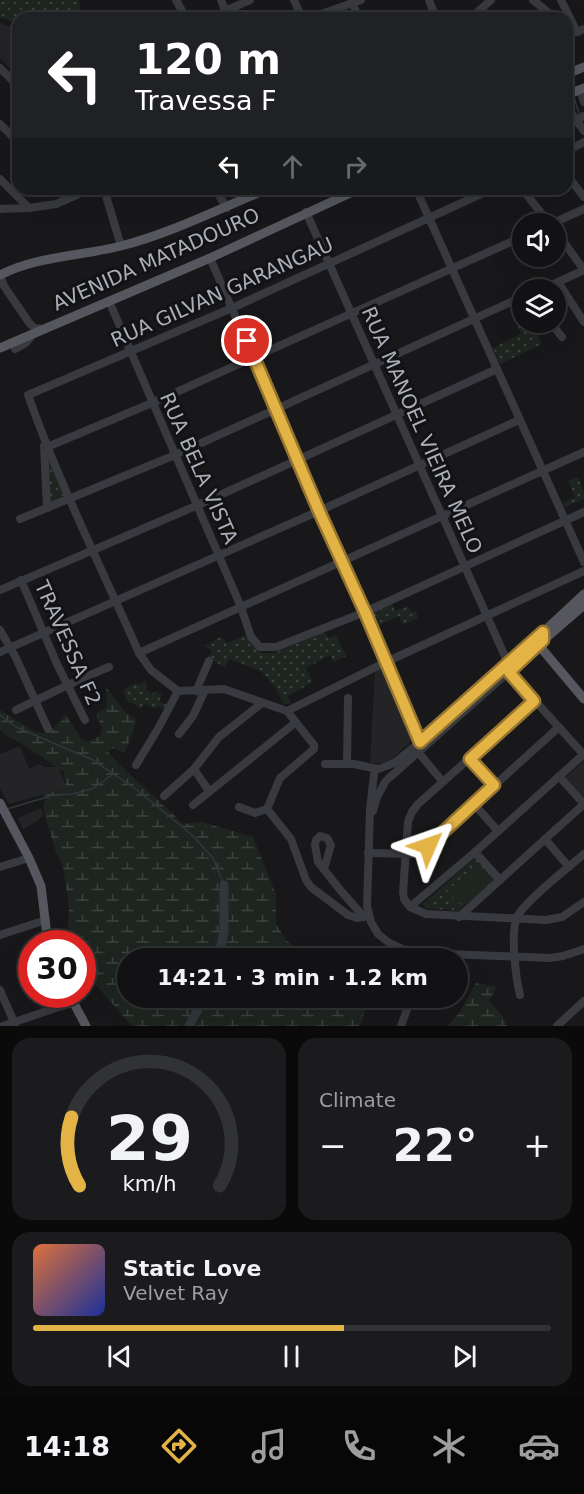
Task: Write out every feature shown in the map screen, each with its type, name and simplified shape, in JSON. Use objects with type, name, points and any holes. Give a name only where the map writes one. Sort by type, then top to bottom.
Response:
[{"type":"main road","points":[[0,275],[45,260],[121,246],[227,208],[254,195]]},
{"type":"main road","name":"AVENIDA MATADOURO","points":[[0,348],[210,258],[345,195]]},
{"type":"main road","points":[[584,594],[541,638],[542,649],[584,699]]},
{"type":"main road","points":[[541,638],[583,606]]},
{"type":"main road","points":[[541,638],[551,654],[584,690]]},
{"type":"main road","points":[[0,803],[41,886],[47,930]]},
{"type":"main road","points":[[76,1008],[86,1026]]},
{"type":"street","points":[[230,12],[250,0]]},
{"type":"street","points":[[478,12],[491,0]]},
{"type":"street","points":[[533,0],[546,12]]},
{"type":"street","points":[[326,12],[355,1]]},
{"type":"street","points":[[0,68],[12,80]]},
{"type":"street","points":[[582,89],[584,102]]},
{"type":"street","points":[[575,120],[584,116]]},
{"type":"street","points":[[573,117],[584,131]]},
{"type":"street","points":[[0,124],[12,136]]},
{"type":"street","points":[[0,179],[12,191]]},
{"type":"street","points":[[573,183],[584,197]]},
{"type":"street","points":[[16,195],[29,208]]},
{"type":"street","points":[[0,209],[56,204],[76,195]]},
{"type":"street","points":[[106,195],[121,246]]},
{"type":"street","points":[[219,195],[227,208]]},
{"type":"street","points":[[419,195],[584,562]]},
{"type":"street","name":"RUA GILVAN GARANGAU","points":[[43,438],[28,395],[231,308],[480,195]]},
{"type":"street","points":[[527,195],[542,213]]},
{"type":"street","points":[[566,217],[584,209]]},
{"type":"street","name":"RUA MANOEL VIEIRA MELO","points":[[306,212],[488,617],[508,667],[534,701],[584,754]]},
{"type":"street","points":[[47,447],[152,403],[512,241]]},
{"type":"street","points":[[564,279],[584,270],[566,245]]},
{"type":"street","points":[[210,258],[420,742]]},
{"type":"street","points":[[0,275],[4,286],[30,324],[35,328],[43,329]]},
{"type":"street","points":[[566,294],[584,322]]},
{"type":"street","name":"RUA BELA VISTA","points":[[109,301],[198,505],[241,607],[251,637],[260,647],[276,648],[365,612]]},
{"type":"street","points":[[21,519],[175,455],[512,302]]},
{"type":"street","points":[[559,333],[562,337]]},
{"type":"street","points":[[15,349],[26,343],[33,334]]},
{"type":"street","points":[[0,590],[198,505],[497,369]]},
{"type":"street","points":[[0,652],[519,420]]},
{"type":"street","points":[[43,438],[139,653],[151,670],[178,691],[224,689],[287,711],[314,745],[312,752],[280,778],[267,809],[255,813],[238,807]]},
{"type":"street","points":[[43,438],[47,508]]},
{"type":"street","points":[[139,653],[584,452]]},
{"type":"street","points":[[365,612],[584,512]]},
{"type":"street","points":[[287,711],[386,662],[584,571]]},
{"type":"street","name":"TRAVESSA F2","points":[[21,580],[85,720]]},
{"type":"street","points":[[0,630],[48,729]]},
{"type":"street","points":[[387,781],[378,783],[374,779],[378,770],[394,762],[420,742],[541,638]]},
{"type":"street","points":[[179,734],[193,716],[209,661]]},
{"type":"street","points":[[16,710],[67,684],[109,667]]},
{"type":"street","points":[[370,830],[376,801],[387,781],[508,667]]},
{"type":"street","points":[[136,765],[178,691]]},
{"type":"street","points":[[347,764],[348,698]]},
{"type":"street","points":[[534,701],[418,804],[412,812],[408,827],[403,892],[410,907],[426,914],[459,917],[546,920],[562,917],[584,902]]},
{"type":"street","points":[[164,796],[194,769],[214,741],[262,703]]},
{"type":"street","points":[[192,805],[297,722]]},
{"type":"street","points":[[368,853],[413,854],[423,850],[559,727]]},
{"type":"street","points":[[418,752],[443,782]]},
{"type":"street","points":[[410,907],[584,754]]},
{"type":"street","points":[[470,759],[494,785]]},
{"type":"street","points":[[325,764],[347,764],[387,771],[387,781]]},
{"type":"street","points":[[194,769],[209,791]]},
{"type":"street","points":[[366,916],[368,853],[378,770]]},
{"type":"street","points":[[459,917],[584,804],[560,776]]},
{"type":"street","points":[[473,804],[498,831]]},
{"type":"street","points":[[267,809],[291,839],[306,880],[311,887],[348,915],[357,918],[366,916]]},
{"type":"street","points":[[545,839],[569,867]]},
{"type":"street","points":[[475,852],[500,880]]},
{"type":"street","points":[[520,995],[516,979],[516,919],[531,902],[584,854]]},
{"type":"street","points":[[0,867],[29,858]]},
{"type":"street","points":[[324,869],[340,891],[366,916],[378,934],[400,948]]},
{"type":"street","points":[[0,935],[46,920]]},
{"type":"street","points":[[468,956],[557,957],[584,949]]},
{"type":"street","points":[[0,990],[15,1024]]},
{"type":"street","points":[[557,1026],[584,1001]]},
{"type":"street","points":[[3,1026],[15,1024],[49,1008]]},
{"type":"street","points":[[401,1026],[407,1008]]},
{"type":"shaded area","points":[[0,23],[12,27],[12,70],[0,58]]},
{"type":"shaded area","points":[[383,669],[415,738],[390,760],[370,763],[375,671]]},
{"type":"shaded area","points":[[20,746],[29,769],[40,764],[44,767],[58,767],[67,788],[9,804],[0,789],[0,754]]},
{"type":"shaded area","points":[[584,761],[584,797],[583,797],[566,777]]},
{"type":"shaded area","points":[[41,808],[43,815],[23,829],[18,818]]},
{"type":"green space","points":[[0,0],[79,0],[81,12],[12,12],[12,21],[0,17]]},
{"type":"green space","points":[[537,333],[542,344],[500,364],[493,348],[521,334]]},
{"type":"green space","points":[[48,458],[67,496],[50,503]]},
{"type":"green space","points":[[578,477],[584,492],[584,499],[565,507],[563,503],[575,497],[568,481]]},
{"type":"green space","points":[[392,604],[395,611],[408,606],[412,613],[416,611],[418,618],[403,625],[399,616],[377,626],[371,613]]},
{"type":"green space","points":[[325,632],[328,638],[336,635],[346,656],[334,662],[330,655],[306,668],[313,682],[288,696],[291,704],[284,704],[261,671],[229,659],[225,667],[208,658],[212,650],[204,646],[221,637],[227,643],[248,634],[261,653],[274,653]]},
{"type":"green space","points":[[145,681],[146,689],[152,694],[157,691],[162,695],[159,701],[169,706],[166,710],[144,704],[141,709],[131,702],[128,703],[123,690]]},
{"type":"green space","points":[[106,687],[124,711],[137,720],[125,753],[111,748],[108,752],[183,824],[202,822],[253,837],[276,894],[276,924],[286,940],[296,948],[117,948],[117,1008],[366,1008],[360,1026],[132,1026],[96,985],[96,930],[69,930],[69,906],[63,867],[43,809],[45,798],[42,795],[66,788],[64,772],[4,734],[0,729],[0,710],[33,731],[49,734],[65,714],[82,740],[87,742],[100,736],[102,728],[96,714],[107,707]]},
{"type":"green space","points":[[476,857],[497,879],[458,911],[425,908],[423,904]]},
{"type":"green space","points":[[475,866],[486,879],[459,904],[447,891]]},
{"type":"green space","points":[[476,983],[497,987],[489,1000],[503,1017],[507,1026],[448,1026],[462,1008],[468,1008],[468,997]]},
{"type":"waterway","points":[[574,98],[579,113]]},
{"type":"waterway","points":[[0,715],[16,727],[93,760],[137,790],[191,834],[213,858],[224,885]]},
{"type":"waterway","points":[[7,809],[54,795],[72,794],[92,789],[112,775]]},
{"type":"waterway","points":[[220,948],[224,932],[224,885]]},
{"type":"waterway","points":[[189,1026],[199,1008]]},
{"type":"route","points":[[247,341],[420,742],[543,632],[543,640],[509,672],[534,701],[470,759],[494,785],[428,846]]}]
